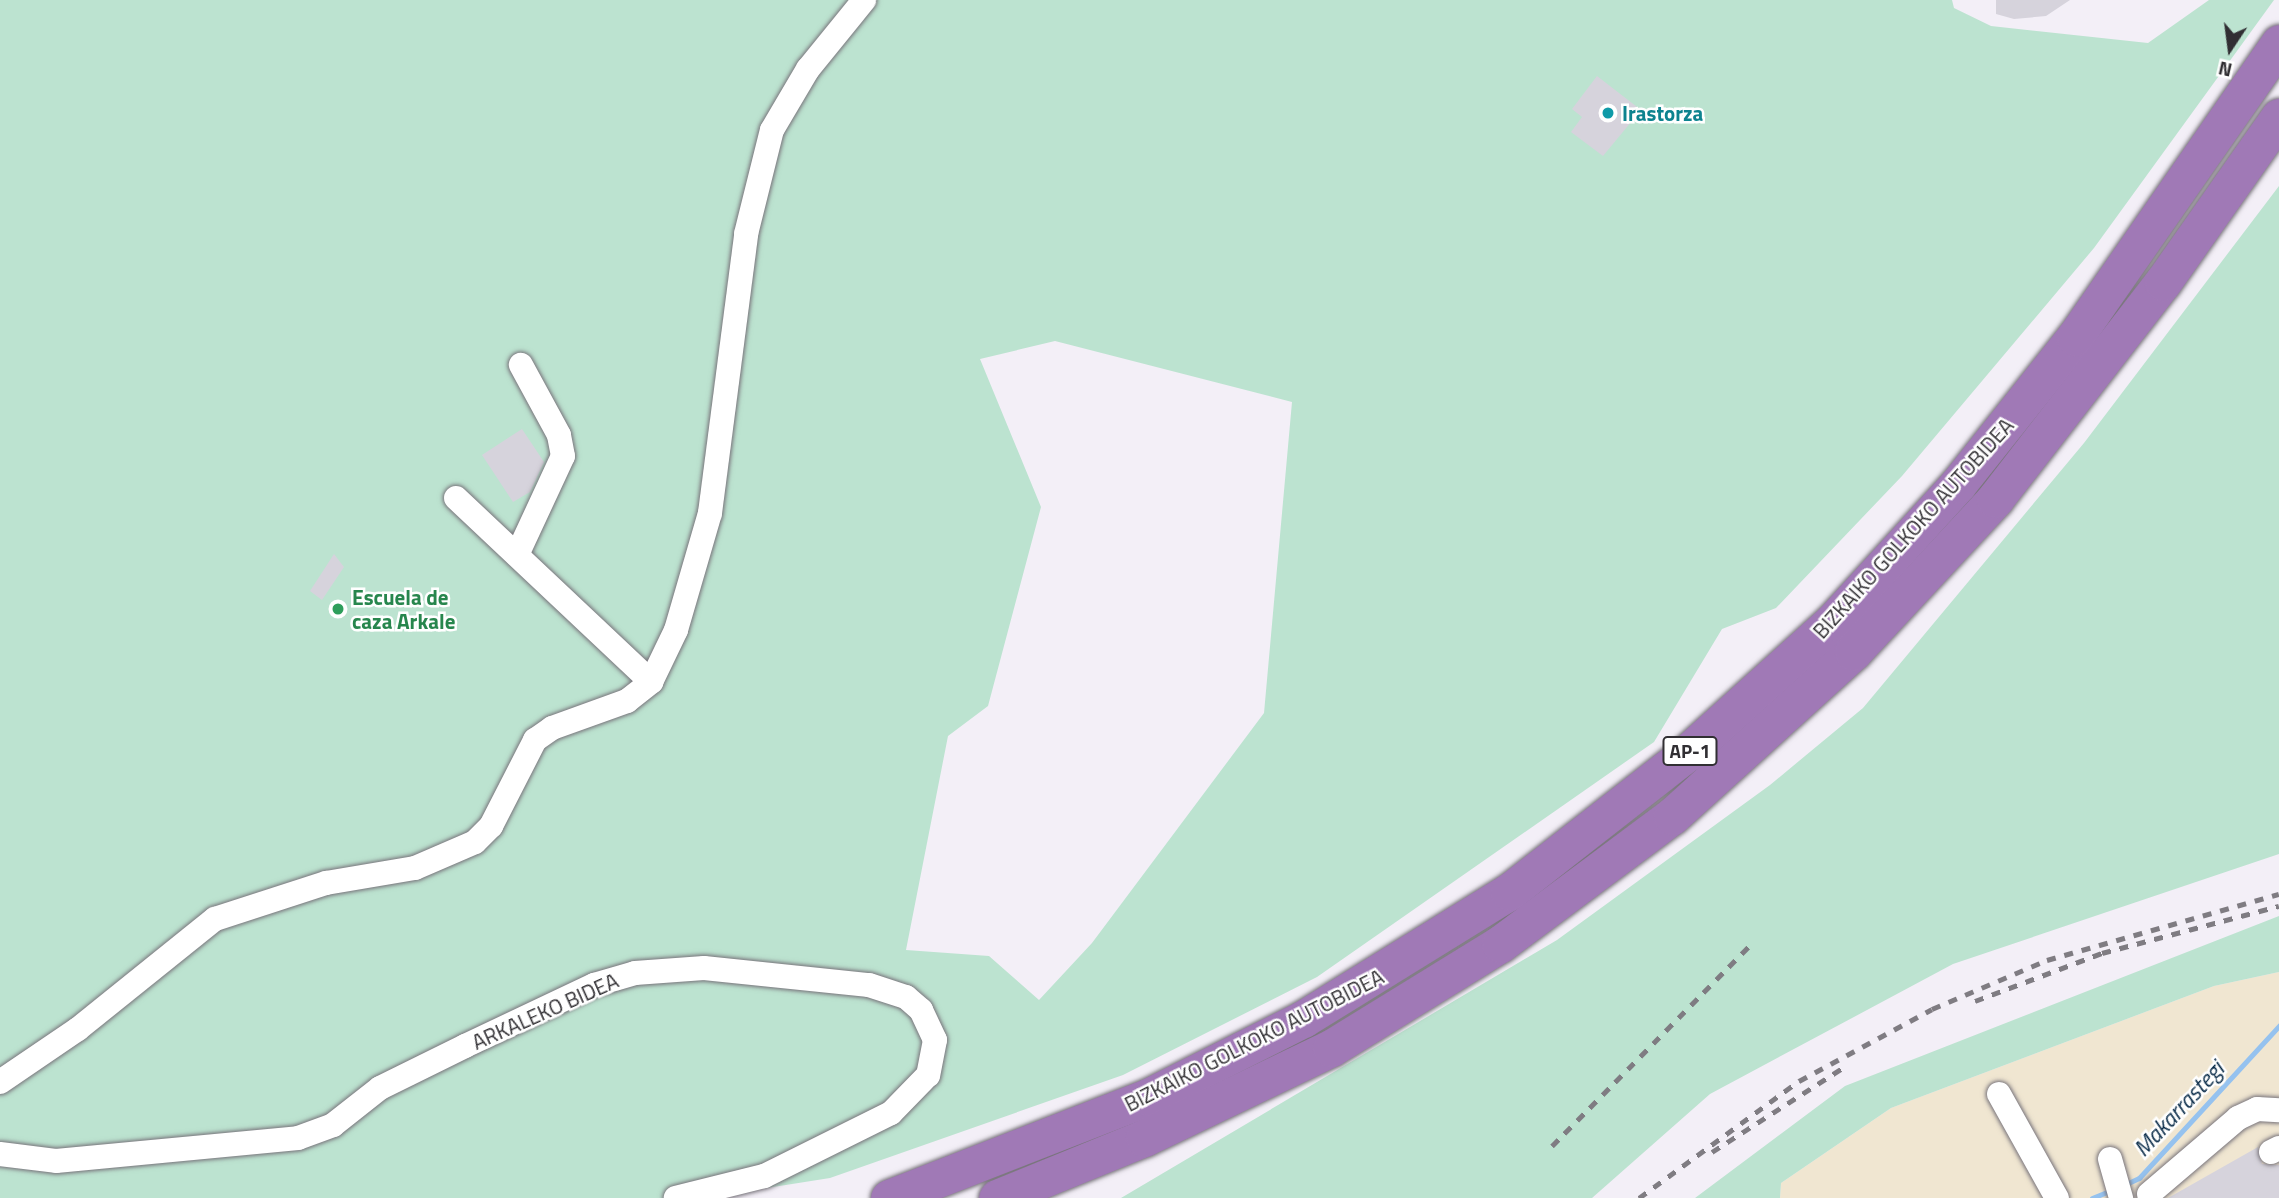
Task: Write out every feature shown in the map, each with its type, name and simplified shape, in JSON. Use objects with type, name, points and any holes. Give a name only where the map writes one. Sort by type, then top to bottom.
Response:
[{"type":"highway","name":"BIZKAIKO GOLKOKO AUTOBIDEA","points":[[888,1198],[1148,1097],[1303,1019],[1509,892],[1687,753],[1833,621],[1966,474],[2075,337],[2279,43]]},
{"type":"highway","name":"BIZKAIKO GOLKOKO AUTOBIDEA","points":[[997,1198],[1156,1133],[1331,1048],[1488,952],[1672,816],[1853,652],[1995,499],[2163,282],[2279,117]]},
{"type":"street","points":[[0,1082],[78,1028],[215,919],[326,883],[415,868],[475,842],[491,826],[535,740],[552,728],[627,701],[651,682],[676,630],[710,513],[746,234],[772,130],[808,69],[864,0]]},
{"type":"street","points":[[517,555],[563,456],[559,435],[521,365]]},
{"type":"street","points":[[456,498],[651,682]]},
{"type":"street","name":"ARKALEKO BIDEA","points":[[0,1154],[56,1161],[298,1138],[333,1125],[380,1088],[441,1058],[594,985],[635,973],[704,968],[869,985],[906,997],[921,1010],[934,1040],[931,1066],[918,1091],[891,1113],[764,1176],[676,1198]]},
{"type":"street","points":[[1999,1094],[2057,1198]]},
{"type":"street","points":[[2149,1194],[2238,1118],[2256,1109],[2279,1110]]},
{"type":"street","points":[[2110,1159],[2121,1198]]},
{"type":"shaded area","points":[[2279,972],[2279,1198],[1780,1198],[1781,1183],[1891,1108],[2214,986]]},
{"type":"green space","points":[[0,0],[1952,0],[1954,8],[1991,26],[2148,43],[2209,0],[2274,0],[2094,248],[1902,476],[1776,608],[1722,629],[1654,742],[1317,977],[1123,1075],[830,1178],[703,1198],[0,1198]],"holes":[[[1055,341],[1292,402],[1264,713],[1092,943],[1039,1000],[989,956],[906,950],[948,736],[988,706],[1041,507],[980,359]]]},
{"type":"green space","points":[[2279,186],[2279,854],[1953,964],[1710,1094],[1592,1198],[1121,1198],[1557,940],[1770,785],[1863,708],[2084,443]]},
{"type":"green space","points":[[2279,916],[2279,972],[2214,986],[1891,1108],[1781,1183],[1780,1198],[1695,1198],[1845,1086]]},
{"type":"building","points":[[1996,0],[2070,0],[2046,16],[2014,19],[1996,14]]},
{"type":"building","name":"Irastorza","points":[[1597,76],[1641,110],[1603,156],[1571,132],[1582,117],[1572,109]]},
{"type":"building","points":[[522,429],[544,462],[530,492],[513,502],[482,455]]},
{"type":"building","points":[[334,554],[344,567],[322,600],[310,591]]},
{"type":"building","points":[[2258,1147],[2262,1164],[2279,1165],[2279,1198],[2168,1198]]},
{"type":"waterway","name":"Makarrastegi","points":[[2124,1185],[2139,1178],[2279,1026]]},
{"type":"waterway","name":"Makarrastegi","points":[[2092,1198],[2112,1190]]},
{"type":"railway","points":[[1639,1198],[1799,1081],[1932,1009],[2047,960],[2279,894]]},
{"type":"railway","points":[[1975,1001],[2102,953],[2279,906]]},
{"type":"railway","points":[[1552,1146],[1750,945]]},
{"type":"railway","points":[[1712,1152],[1847,1065]]},
{"type":"place","name":"Irastorza","points":[[1608,113]]},
{"type":"place","name":"Escuela de caza Arkale","points":[[338,609]]}]
